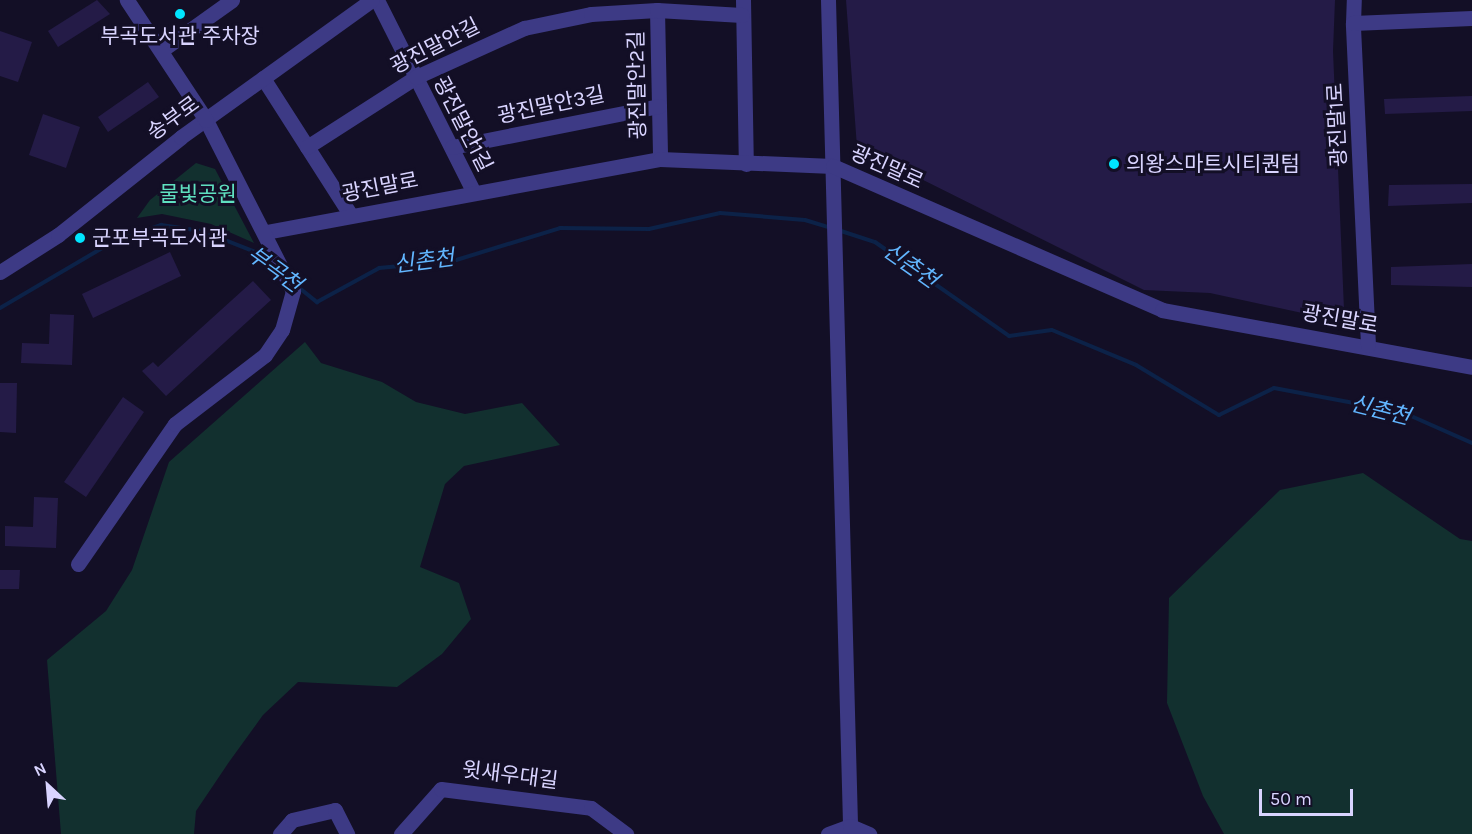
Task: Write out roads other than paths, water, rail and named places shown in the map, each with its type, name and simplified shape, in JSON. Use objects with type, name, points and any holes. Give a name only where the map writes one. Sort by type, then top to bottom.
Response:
[{"type":"street","points":[[78,564],[175,424],[265,355],[282,330],[293,291],[269,239],[206,120],[127,0]]},
{"type":"street","points":[[162,50],[232,0]]},
{"type":"street","name":"광진말안1길","points":[[375,0],[473,190]]},
{"type":"street","name":"송부로","points":[[0,272],[58,235],[206,120],[375,0]]},
{"type":"street","points":[[828,0],[833,166],[831,251],[849,826]]},
{"type":"street","name":"광진말1로","points":[[1354,0],[1353,23],[1368,345]]},
{"type":"street","name":"광진말안길","points":[[307,147],[416,77],[524,28],[591,14],[742,7],[746,164]]},
{"type":"street","name":"광진말안2길","points":[[657,10],[660,159]]},
{"type":"street","points":[[1353,23],[1472,18]]},
{"type":"street","points":[[263,78],[350,214]]},
{"type":"street","name":"광진말안3길","points":[[452,147],[659,106]]},
{"type":"street","name":"광진말로","points":[[269,239],[350,214],[473,190],[660,159],[833,166],[1162,310],[1368,345],[1472,367]]},
{"type":"street","name":"윗새우대길","points":[[401,834],[441,789],[457,789],[591,808],[626,834]]},
{"type":"street","points":[[280,834],[292,820],[335,810],[347,834]]},
{"type":"street","points":[[828,834],[849,826],[869,834]]},
{"type":"waterway","name":"신촌천","points":[[297,286],[317,302],[379,268],[453,261],[560,228],[649,229],[720,213],[805,220],[831,228]]},
{"type":"waterway","name":"부곡천","points":[[0,308],[114,241],[161,225],[202,231],[253,251],[275,268]]},
{"type":"waterway","name":"신촌천","points":[[838,230],[875,242],[1009,336],[1052,330],[1136,365],[1219,415],[1274,388],[1402,412],[1472,443]]},
{"type":"place","name":"부곡도서관 주차장","points":[[180,14]]},
{"type":"place","name":"의왕스마트시티퀀텀","points":[[1114,164]]},
{"type":"place","name":"군포부곡도서관","points":[[80,238]]},
{"type":"park label","name":"물빛공원","points":[[198,194]]}]
